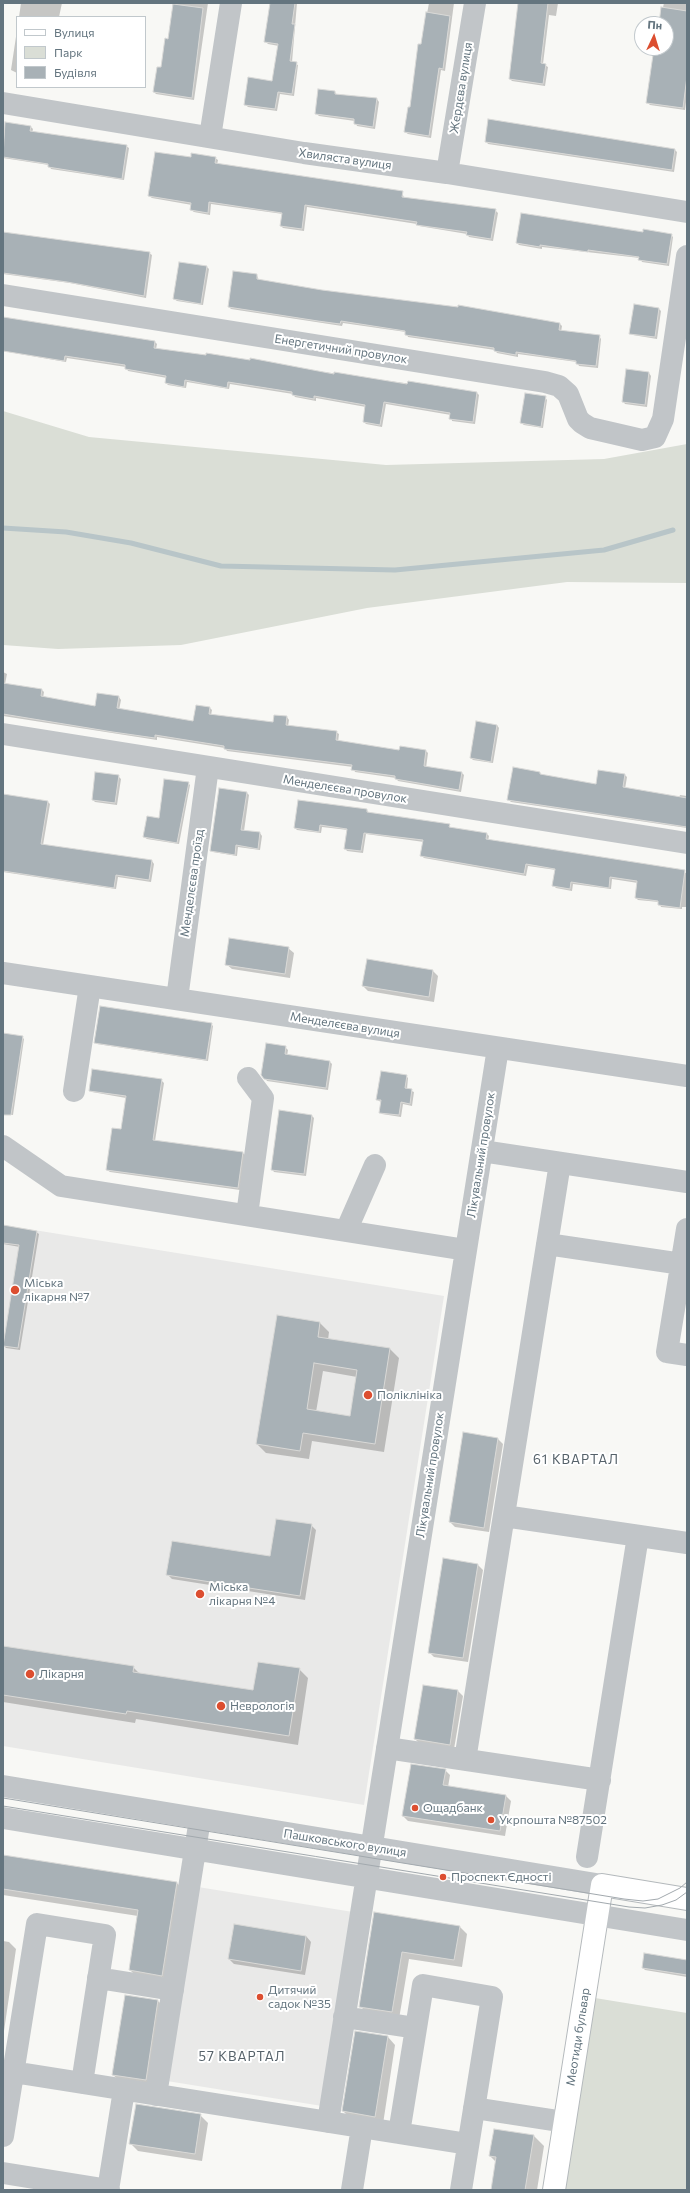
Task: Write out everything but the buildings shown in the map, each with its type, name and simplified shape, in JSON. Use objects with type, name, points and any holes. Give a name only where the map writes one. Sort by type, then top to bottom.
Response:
[{"type":"main road","name":"Пашковського вулиця","points":[[602,1885],[686,1893]]},
{"type":"main road","name":"Меотиди бульвар","points":[[554,2190],[602,1885]]},
{"type":"street","points":[[210,137],[231,3]]},
{"type":"street","name":"Жердєва вулиця","points":[[448,173],[475,3]]},
{"type":"street","name":"Хвиляста вулиця","points":[[3,103],[304,153],[448,173],[687,212]]},
{"type":"street","name":"Енергетичний провулок","points":[[3,294],[539,380],[559,386],[568,394],[578,419],[590,428],[642,440],[655,437],[663,419],[687,256]]},
{"type":"street","name":"Менделєєва провулок","points":[[3,734],[687,844]]},
{"type":"street","name":"Менделєєва проїзд","points":[[177,1000],[208,767]]},
{"type":"street","name":"Менделєєва вулиця","points":[[3,973],[687,1076]]},
{"type":"street","points":[[74,1091],[90,986]]},
{"type":"street","name":"Лікувальний провулок","points":[[328,2122],[498,1048]]},
{"type":"street","points":[[248,1078],[263,1098],[248,1215]]},
{"type":"street","points":[[3,1146],[61,1186],[466,1250]]},
{"type":"street","points":[[482,1151],[687,1182]]},
{"type":"street","points":[[465,1760],[560,1163]]},
{"type":"street","points":[[346,1231],[375,1165]]},
{"type":"street","points":[[687,1229],[667,1352],[687,1355]]},
{"type":"street","points":[[547,1244],[682,1264]]},
{"type":"street","points":[[504,1516],[687,1543]]},
{"type":"street","points":[[588,1857],[638,1536]]},
{"type":"street","points":[[387,1748],[600,1780]]},
{"type":"street","name":"Пашковського вулиця","points":[[3,1786],[602,1885]]},
{"type":"street","points":[[3,1818],[683,1929],[686,1893]]},
{"type":"street","points":[[156,2095],[200,1819]]},
{"type":"street","points":[[3,2136],[37,1924],[105,1935],[82,2083]]},
{"type":"street","points":[[98,1978],[173,1990]]},
{"type":"street","points":[[399,2133],[423,1986],[492,1997],[461,2190]]},
{"type":"street","points":[[344,2017],[416,2028]]},
{"type":"street","points":[[13,2072],[468,2144]]},
{"type":"street","points":[[3,2173],[109,2190],[124,2090]]},
{"type":"street","points":[[474,2108],[565,2122]]},
{"type":"street","points":[[352,2190],[362,2127]]},
{"type":"shaded area","name":"Міська лікарня №4","points":[[3,1225],[444,1296],[364,1805],[3,1746]]},
{"type":"shaded area","name":"Дитячий садок №35","points":[[198,1887],[353,1912],[322,2106],[167,2081]]},
{"type":"green space","points":[[3,411],[89,437],[386,465],[604,459],[687,444],[687,583],[567,582],[367,608],[181,645],[58,649],[3,645]]},
{"type":"green space","points":[[595,1998],[687,2013],[687,2190],[564,2190]]},
{"type":"waterway","points":[[3,528],[66,532],[131,543],[221,566],[395,570],[604,550],[673,530]]},
{"type":"tram line","points":[[3,1798],[624,1899],[643,1901],[658,1899],[680,1888],[687,1882]]},
{"type":"tram line","points":[[3,1806],[629,1907],[645,1908],[662,1905],[676,1900],[687,1892]]},
{"type":"place","name":"Міська лікарня №7","points":[[15,1290]]},
{"type":"place","name":"Поліклініка","points":[[368,1395]]},
{"type":"place","name":"Міська лікарня №4","points":[[200,1594]]},
{"type":"place","name":"Лікарня","points":[[30,1674]]},
{"type":"place","name":"Неврологія","points":[[221,1706]]},
{"type":"place","name":"Ощадбанк","points":[[415,1808]]},
{"type":"place","name":"Укрпошта №87502","points":[[491,1820]]},
{"type":"place","name":"Проспект Єдності","points":[[443,1877]]},
{"type":"place","name":"Дитячий садок №35","points":[[260,1997]]},
{"type":"district","name":"61 КВАРТАЛ","points":[[576,1460]]},
{"type":"district","name":"57 КВАРТАЛ","points":[[242,2057]]}]
